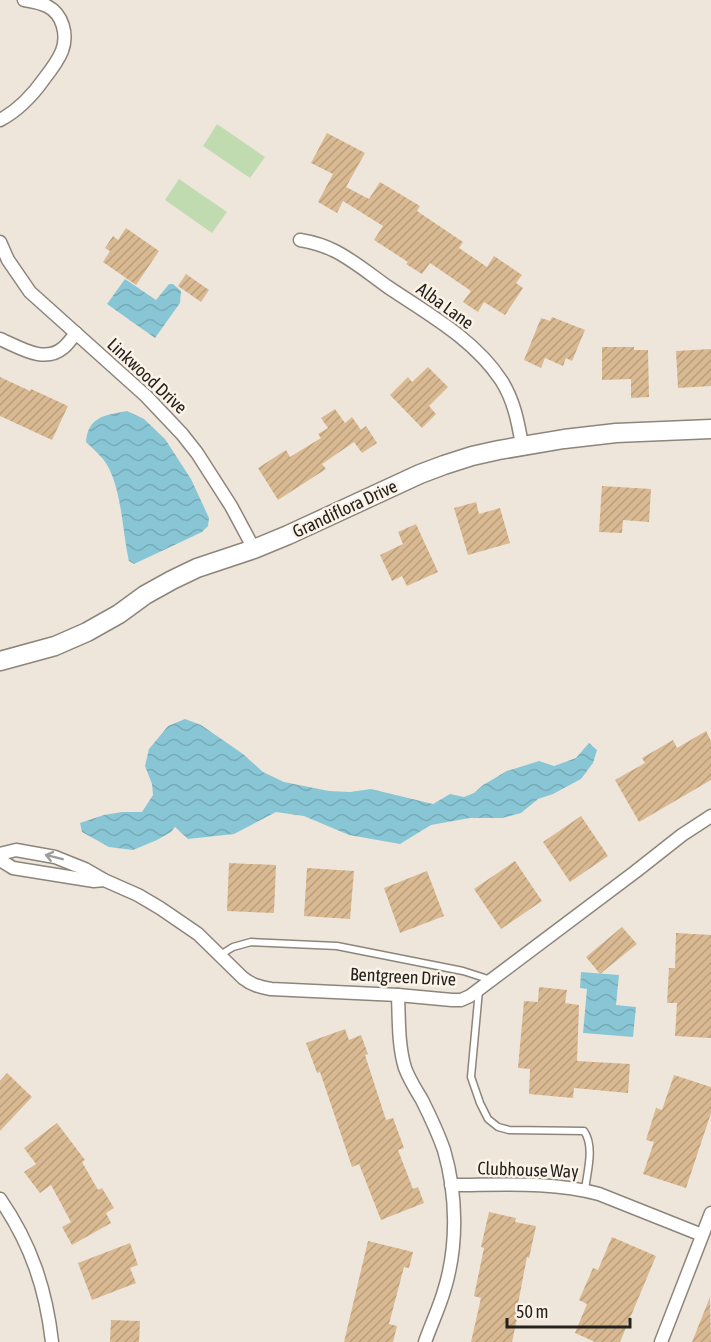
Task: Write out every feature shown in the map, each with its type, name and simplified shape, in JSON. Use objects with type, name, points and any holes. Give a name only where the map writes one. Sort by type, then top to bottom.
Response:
[{"type":"street","points":[[0,120],[12,114],[34,92],[63,49],[64,26],[58,15],[50,7],[24,0]]},
{"type":"street","name":"Alba Lane","points":[[300,240],[337,252],[447,327],[478,353],[500,380],[510,397],[517,416],[522,445]]},
{"type":"street","name":"Linkwood Drive","points":[[0,242],[8,260],[30,292],[146,396],[182,434],[231,506],[254,549]]},
{"type":"street","points":[[0,339],[34,354],[44,355],[54,354],[63,349],[76,333]]},
{"type":"street","name":"Grandiflora Drive","points":[[0,661],[55,646],[87,632],[119,614],[145,595],[197,568],[254,549],[420,474],[472,456],[564,438],[711,429]]},
{"type":"street","name":"Bentgreen Drive","points":[[0,854],[16,850],[56,857],[138,895],[198,934],[243,978],[260,988],[461,1000],[480,990],[682,835],[711,816]]},
{"type":"street","name":"Bentgreen Drive","points":[[0,861],[13,868],[94,881],[104,880]]},
{"type":"street","points":[[398,995],[401,1051],[405,1067],[438,1132],[452,1185],[454,1230],[450,1269],[439,1307],[425,1342]]},
{"type":"street","name":"Clubhouse Way","points":[[452,1185],[547,1186],[585,1190],[702,1235]]},
{"type":"street","points":[[0,1199],[24,1240],[38,1274],[52,1342]]},
{"type":"street","points":[[661,1342],[711,1213]]},
{"type":"lane","points":[[219,955],[233,947],[251,942],[337,946],[463,971],[491,980]]},
{"type":"lane","points":[[480,990],[471,1077],[488,1119],[498,1127],[509,1130],[584,1131],[589,1137],[585,1190]]},
{"type":"green space","points":[[217,124],[265,157],[250,178],[203,146]]},
{"type":"green space","points":[[179,179],[227,212],[212,233],[165,200]]},
{"type":"water","points":[[125,279],[156,300],[169,284],[173,284],[181,291],[180,303],[155,338],[107,304]]},
{"type":"water","points":[[127,411],[144,419],[165,439],[191,479],[209,518],[208,526],[202,532],[134,564],[129,561],[114,481],[103,459],[86,442],[90,427],[99,418]]},
{"type":"water","points":[[185,719],[201,725],[243,754],[263,772],[284,782],[329,791],[350,792],[371,789],[433,804],[450,794],[464,797],[474,793],[507,771],[539,761],[554,766],[576,758],[589,743],[597,750],[593,763],[581,779],[538,799],[521,813],[502,818],[470,818],[431,825],[400,844],[349,835],[304,816],[276,812],[234,834],[188,839],[175,827],[157,840],[133,850],[109,847],[82,832],[80,823],[104,815],[142,812],[153,795],[152,784],[145,766],[149,749],[168,726]]},
{"type":"water","points":[[581,972],[619,975],[616,1005],[636,1007],[633,1037],[583,1033],[587,989],[580,988]]},
{"type":"building","points":[[327,133],[365,153],[346,187],[369,199],[380,182],[420,206],[417,211],[463,242],[459,248],[487,267],[494,256],[522,275],[516,283],[523,288],[505,315],[484,302],[478,312],[463,302],[471,291],[430,263],[422,274],[406,264],[408,262],[374,240],[383,226],[343,201],[337,213],[318,202],[333,174],[311,163]]},
{"type":"building","points":[[126,228],[159,251],[136,285],[103,262],[110,251],[105,248],[113,236],[118,240]]},
{"type":"building","points":[[186,274],[209,290],[201,302],[178,286]]},
{"type":"building","points":[[552,317],[585,330],[572,361],[566,358],[563,366],[545,358],[541,368],[524,360],[541,318],[550,321]]},
{"type":"building","points":[[602,347],[634,347],[634,350],[648,350],[649,397],[631,398],[631,379],[602,380]]},
{"type":"building","points":[[711,349],[711,386],[678,388],[676,351]]},
{"type":"building","points":[[428,367],[448,387],[429,406],[436,414],[422,428],[390,395],[408,377],[412,382]]},
{"type":"building","points":[[0,377],[68,406],[52,440],[0,416]]},
{"type":"building","points":[[335,409],[345,423],[352,417],[361,430],[366,426],[377,443],[362,453],[354,442],[322,464],[326,469],[278,500],[258,468],[286,450],[290,457],[321,438],[318,434],[328,428],[321,418]]},
{"type":"building","points":[[602,486],[651,489],[649,522],[623,520],[622,533],[599,532]]},
{"type":"building","points":[[476,502],[479,514],[500,508],[510,543],[468,555],[454,508]]},
{"type":"building","points":[[416,524],[438,572],[407,586],[402,576],[392,581],[380,555],[403,544],[398,532]]},
{"type":"building","points":[[706,731],[711,741],[711,780],[639,822],[615,780],[645,763],[642,758],[673,740],[677,748]]},
{"type":"building","points":[[581,816],[608,856],[570,882],[543,842]]},
{"type":"building","points":[[515,861],[542,901],[501,929],[474,889]]},
{"type":"building","points":[[229,863],[276,865],[274,913],[227,911]]},
{"type":"building","points":[[307,868],[354,871],[350,919],[304,916]]},
{"type":"building","points":[[427,871],[444,916],[400,933],[384,888]]},
{"type":"building","points":[[622,927],[637,944],[600,974],[586,957]]},
{"type":"building","points":[[676,933],[711,935],[711,1038],[675,1036],[677,1003],[667,1003],[669,968],[675,968]]},
{"type":"building","points":[[539,987],[567,990],[565,1003],[579,1005],[577,1061],[630,1064],[628,1093],[574,1088],[573,1098],[529,1094],[530,1069],[518,1068],[524,1001],[538,1002]]},
{"type":"building","points":[[345,1029],[349,1040],[361,1035],[368,1054],[365,1055],[386,1120],[393,1118],[404,1148],[398,1150],[413,1189],[418,1187],[424,1203],[381,1220],[359,1164],[352,1167],[320,1072],[317,1073],[306,1043]]},
{"type":"building","points":[[7,1073],[32,1097],[0,1131],[0,1081]]},
{"type":"building","points":[[674,1075],[711,1087],[711,1113],[686,1188],[643,1174],[654,1142],[646,1140],[656,1108],[662,1110]]},
{"type":"building","points":[[57,1123],[85,1160],[82,1162],[98,1190],[102,1188],[114,1208],[106,1213],[111,1223],[72,1245],[62,1227],[71,1222],[51,1185],[40,1193],[24,1172],[36,1164],[24,1148]]},
{"type":"building","points":[[489,1212],[516,1218],[515,1222],[536,1226],[529,1258],[527,1257],[512,1342],[471,1342],[481,1298],[474,1296]]},
{"type":"building","points":[[612,1237],[656,1256],[620,1342],[595,1342],[575,1333],[587,1304],[579,1300],[593,1268],[598,1270]]},
{"type":"building","points":[[368,1241],[413,1252],[409,1268],[404,1267],[389,1324],[397,1326],[393,1342],[344,1342]]},
{"type":"building","points":[[130,1243],[138,1265],[130,1268],[136,1283],[92,1300],[78,1263]]},
{"type":"building","points":[[710,1297],[711,1342],[692,1342]]},
{"type":"building","points":[[111,1320],[140,1321],[139,1342],[110,1342]]}]
